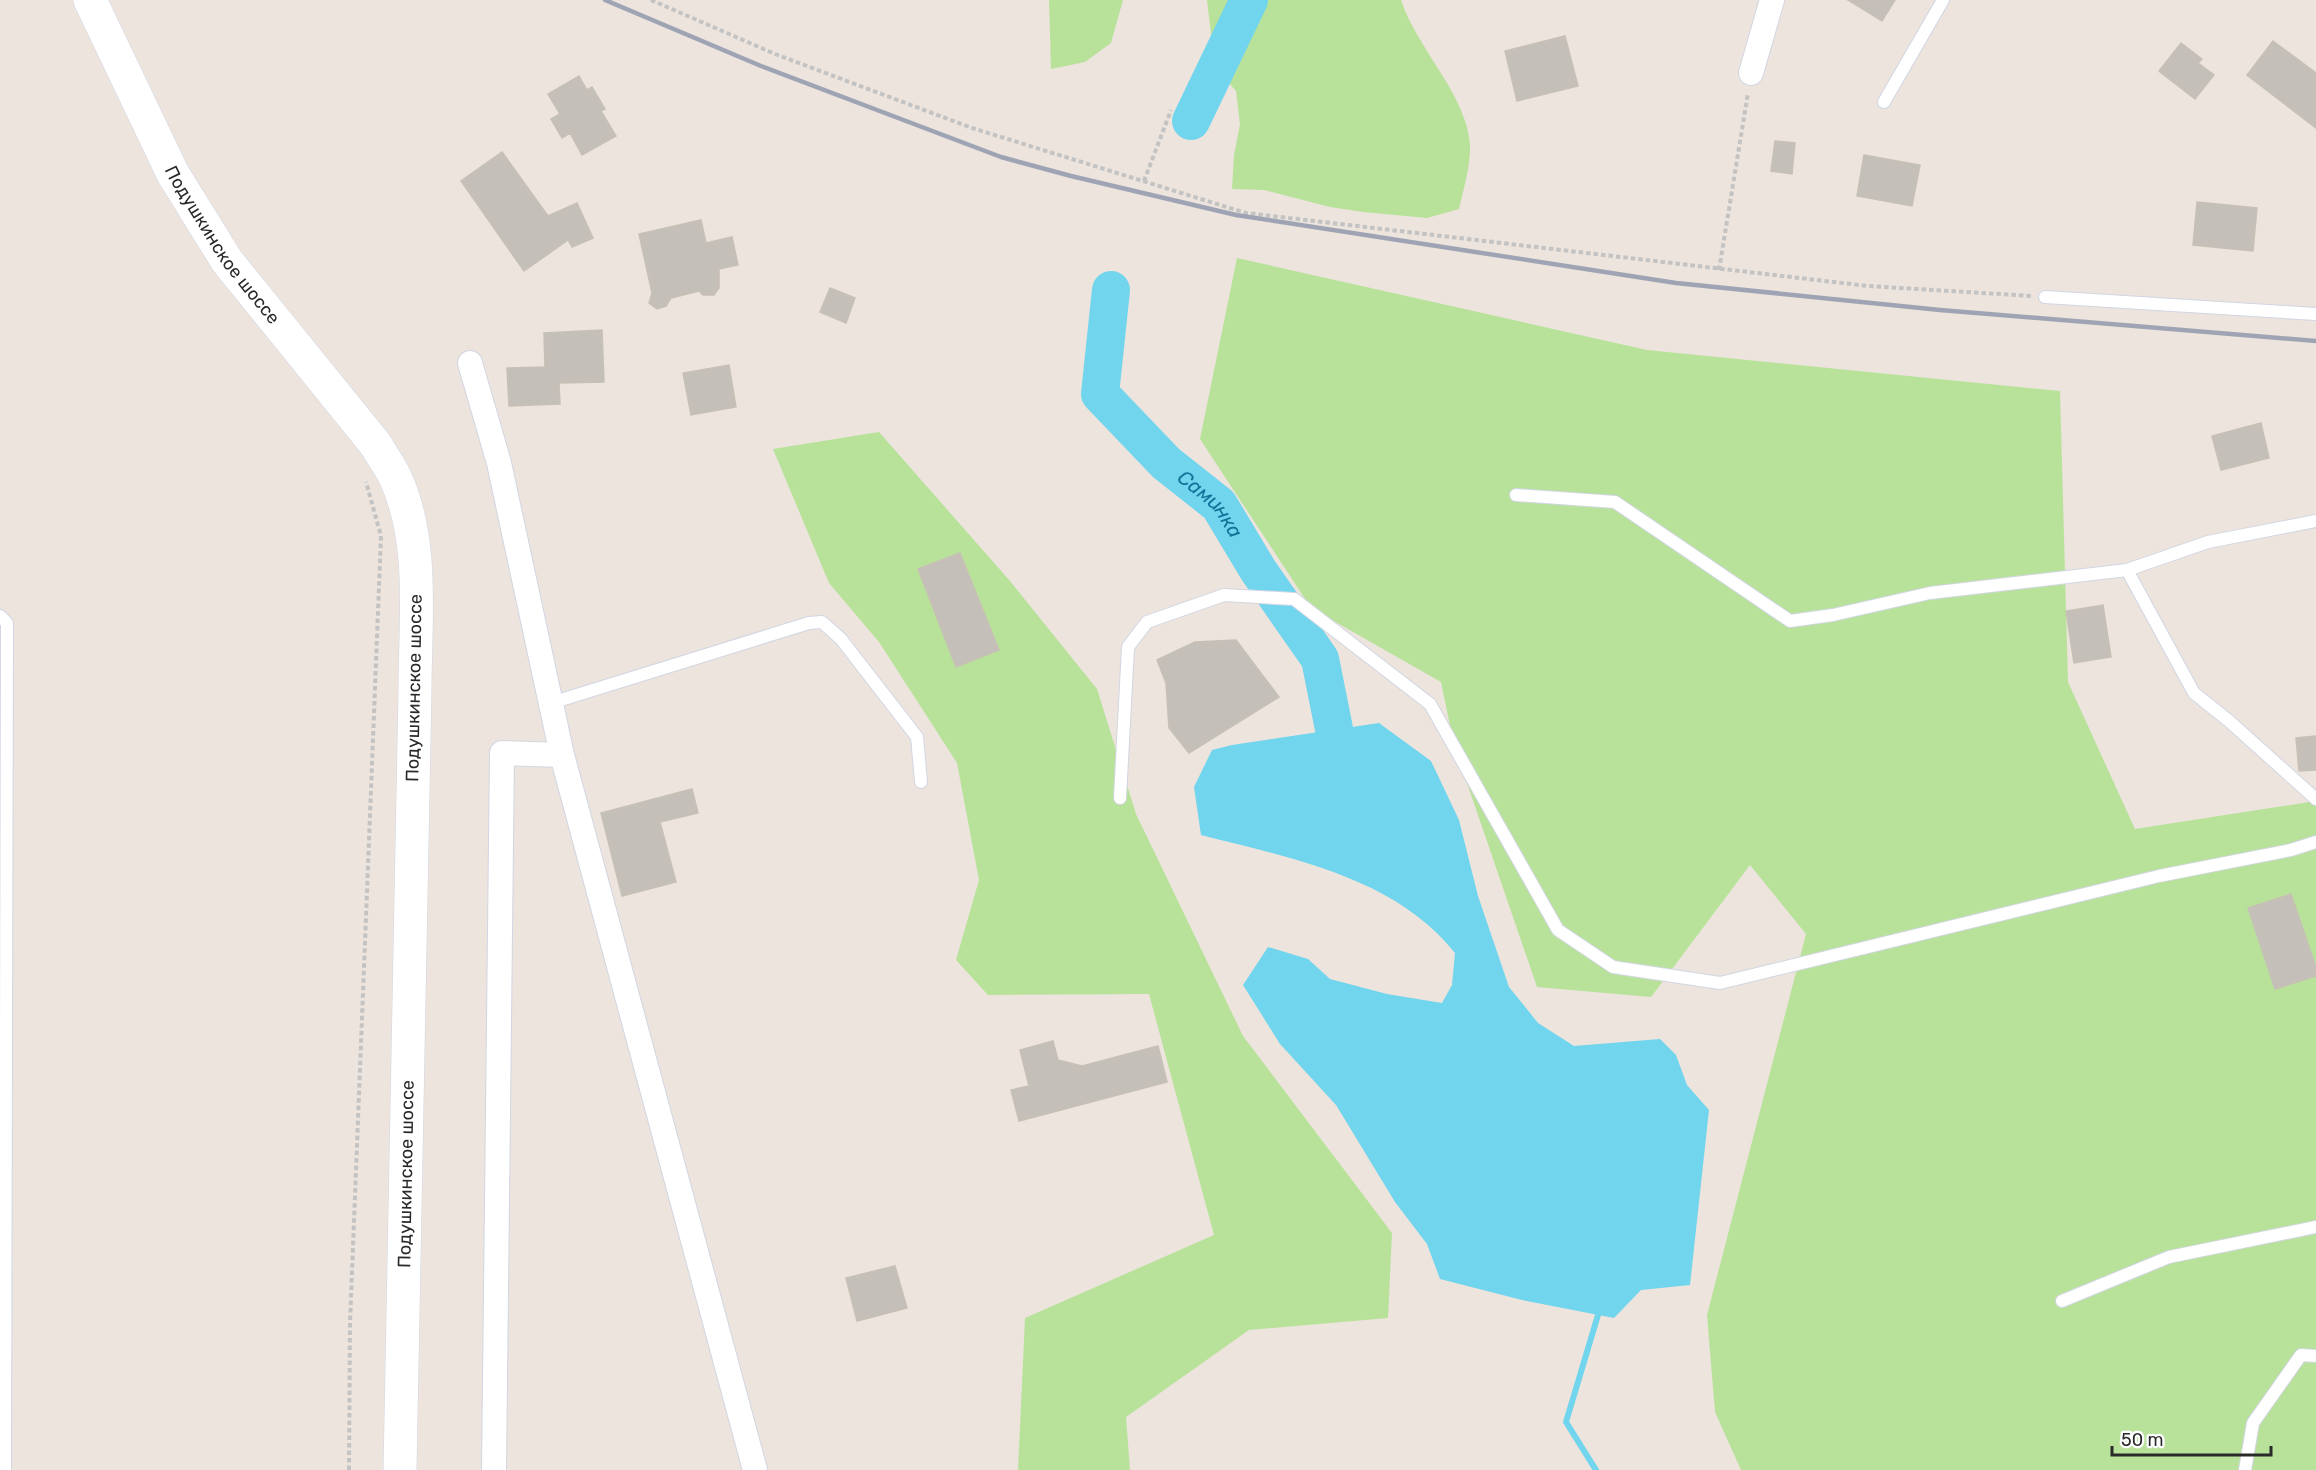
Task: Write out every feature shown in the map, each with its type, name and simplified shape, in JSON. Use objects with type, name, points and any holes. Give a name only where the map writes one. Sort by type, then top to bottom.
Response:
[{"type":"main road","name":"Подушкинское шоссе","points":[[90,0],[173,174],[227,261],[376,445],[395,478],[409,520],[415,564],[415,689],[400,1470]]},
{"type":"street","points":[[1751,73],[1772,0]]},
{"type":"street","points":[[470,363],[499,463],[562,754],[755,1470]]},
{"type":"street","points":[[494,1470],[502,753],[562,754]]},
{"type":"lane","points":[[1884,102],[1943,0]]},
{"type":"lane","points":[[2045,297],[2316,314]]},
{"type":"lane","points":[[1516,495],[1615,502],[1790,621],[1833,615],[1930,593],[2127,570],[2208,542],[2316,521]]},
{"type":"lane","points":[[2127,570],[2194,693],[2229,721],[2316,799]]},
{"type":"lane","points":[[1120,798],[1128,647],[1147,622],[1224,595],[1294,599],[1430,704],[1558,930],[1613,968],[1720,982],[2158,876],[2291,850],[2316,842]]},
{"type":"lane","points":[[0,616],[7,623],[5,1470]]},
{"type":"lane","points":[[551,703],[809,623],[822,622],[841,639],[917,737],[921,782]]},
{"type":"lane","points":[[2062,1301],[2169,1257],[2316,1227]]},
{"type":"lane","points":[[2245,1470],[2253,1423],[2301,1355],[2316,1356]]},
{"type":"path","points":[[651,0],[775,54],[972,128],[1246,213],[1868,286],[2045,297]]},
{"type":"path","points":[[1719,270],[1751,73]]},
{"type":"path","points":[[1144,182],[1171,110]]},
{"type":"path","points":[[349,1470],[350,1323],[381,536],[363,472]]},
{"type":"green space","points":[[1049,0],[1123,0],[1111,43],[1085,62],[1051,69]]},
{"type":"green space","points":[[1207,0],[1401,0],[1418,36],[1451,90],[1467,126],[1470,145],[1469,160],[1459,209],[1427,218],[1330,207],[1264,190],[1232,189],[1234,155],[1240,124],[1236,91],[1215,67]]},
{"type":"green space","points":[[1237,258],[1647,350],[2060,391],[2068,682],[2135,829],[2316,801],[2316,1470],[1741,1470],[1715,1412],[1707,1315],[1806,934],[1750,865],[1651,997],[1537,987],[1454,745],[1441,682],[1311,608],[1200,439]]},
{"type":"green space","points":[[879,432],[1010,581],[1097,689],[1136,814],[1243,1036],[1392,1233],[1388,1318],[1249,1330],[1126,1417],[1130,1470],[1018,1470],[1025,1318],[1214,1235],[1149,994],[988,995],[956,960],[979,880],[957,763],[879,642],[829,583],[773,449]]},
{"type":"water","points":[[1379,723],[1431,761],[1459,820],[1478,896],[1509,987],[1538,1023],[1574,1046],[1660,1039],[1676,1055],[1687,1085],[1709,1110],[1690,1285],[1641,1290],[1614,1318],[1522,1300],[1440,1279],[1427,1244],[1395,1202],[1336,1105],[1280,1044],[1243,985],[1268,947],[1308,959],[1330,979],[1387,994],[1442,1003],[1452,985],[1455,953],[1431,927],[1403,906],[1372,888],[1305,862],[1201,835],[1194,787],[1212,750]]},
{"type":"building","points":[[1848,0],[1895,0],[1882,21]]},
{"type":"building","points":[[1565,36],[1578,86],[1517,101],[1505,51]]},
{"type":"building","points":[[2273,41],[2316,73],[2316,128],[2247,75]]},
{"type":"building","points":[[2181,43],[2202,59],[2198,63],[2214,75],[2195,99],[2159,71]]},
{"type":"building","points":[[579,76],[587,90],[592,87],[605,109],[601,111],[616,136],[582,155],[570,133],[562,138],[551,119],[560,114],[548,94]]},
{"type":"building","points":[[1775,141],[1795,143],[1792,174],[1771,171]]},
{"type":"building","points":[[502,152],[548,216],[577,203],[593,238],[572,247],[568,240],[524,271],[461,181]]},
{"type":"building","points":[[1864,155],[1920,165],[1912,206],[1857,196]]},
{"type":"building","points":[[2197,202],[2257,208],[2253,251],[2193,245]]},
{"type":"building","points":[[701,220],[706,243],[732,237],[738,265],[719,269],[719,288],[714,295],[703,295],[699,291],[671,298],[666,306],[657,309],[649,303],[652,293],[639,234]]},
{"type":"building","points":[[830,288],[855,298],[846,323],[820,312]]},
{"type":"building","points":[[602,330],[604,382],[559,383],[560,404],[509,406],[507,368],[545,367],[544,333]]},
{"type":"building","points":[[729,365],[736,407],[691,415],[683,373]]},
{"type":"building","points":[[2261,423],[2269,458],[2221,470],[2212,436]]},
{"type":"building","points":[[960,553],[999,650],[956,667],[918,569]]},
{"type":"building","points":[[2103,605],[2111,657],[2074,663],[2066,611]]},
{"type":"building","points":[[1236,640],[1279,697],[1189,753],[1169,728],[1166,683],[1157,660],[1195,642]]},
{"type":"building","points":[[2316,736],[2316,770],[2299,771],[2296,738]]},
{"type":"building","points":[[692,789],[698,813],[660,822],[676,882],[622,896],[601,813]]},
{"type":"building","points":[[2291,894],[2316,967],[2316,976],[2275,989],[2248,908]]},
{"type":"building","points":[[1053,1041],[1058,1060],[1082,1066],[1158,1046],[1167,1082],[1019,1121],[1011,1090],[1029,1086],[1020,1050]]},
{"type":"building","points":[[895,1266],[907,1308],[857,1321],[846,1278]]},
{"type":"waterway","name":"Саминка","points":[[1191,121],[1249,0]]},
{"type":"waterway","name":"Саминка","points":[[1111,290],[1100,394],[1166,463],[1219,505],[1258,570],[1320,659],[1334,729]]},
{"type":"waterway","points":[[1596,1470],[1566,1422],[1598,1315]]},
{"type":"railway","points":[[605,0],[761,66],[1001,157],[1236,215],[1676,283],[1940,310],[2316,341]]}]
